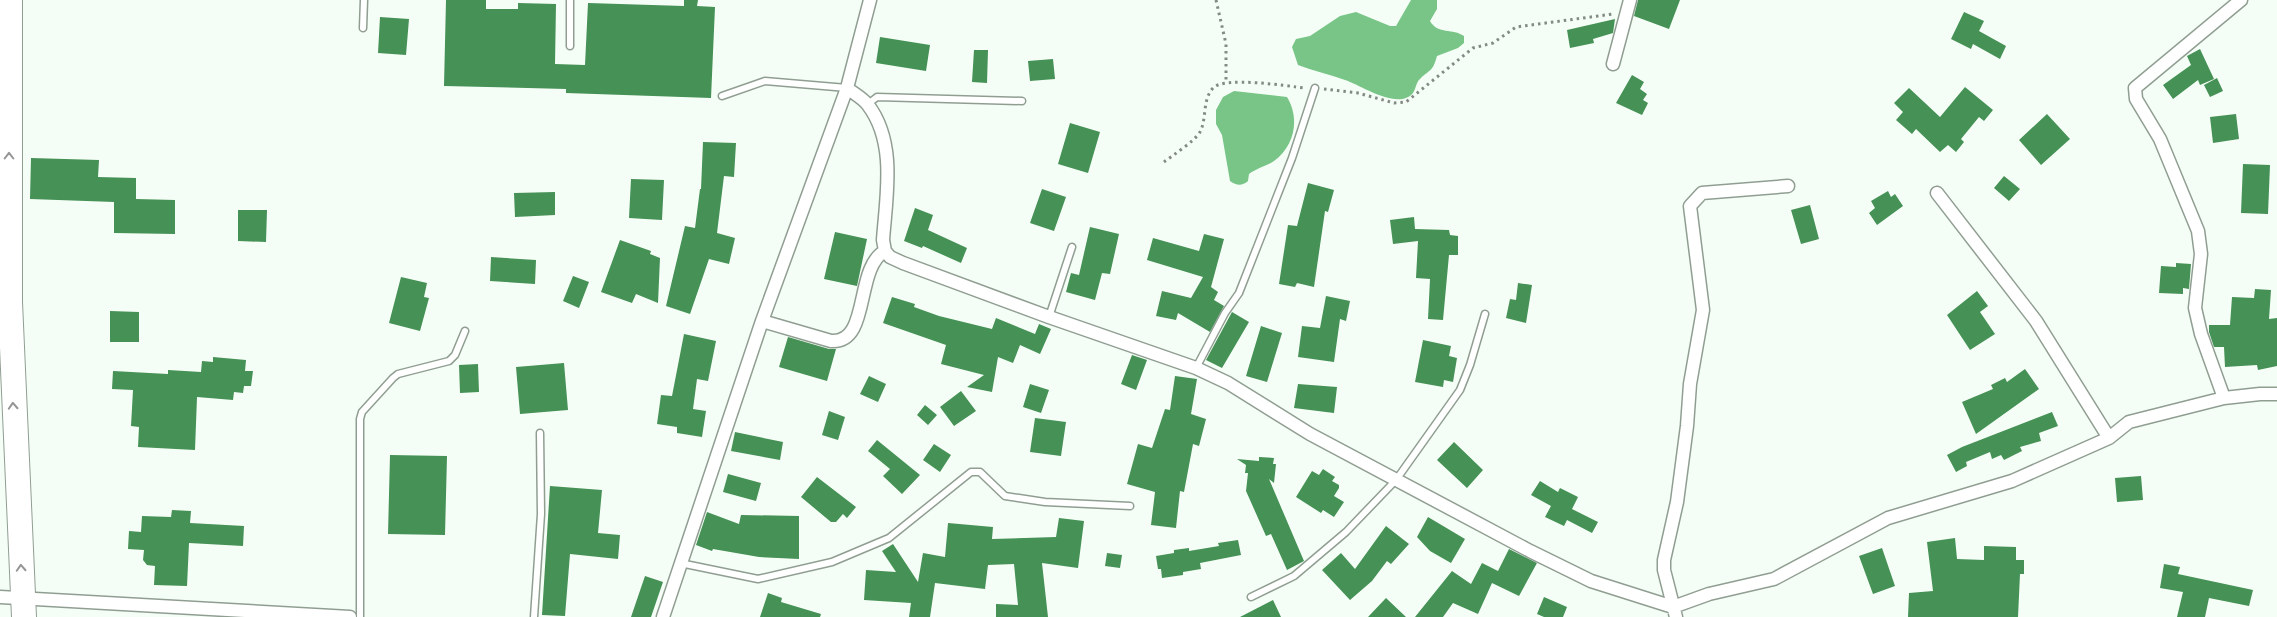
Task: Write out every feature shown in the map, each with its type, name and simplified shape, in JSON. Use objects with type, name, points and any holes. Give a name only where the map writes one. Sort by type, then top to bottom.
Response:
[{"type":"highway","points":[[10,0],[5,301],[16,604]]},
{"type":"street","points":[[663,617],[762,321],[847,88],[870,0]]},
{"type":"street","points":[[2224,398],[2201,334],[2195,308],[2202,254],[2198,232],[2160,139],[2136,98],[2135,88],[2241,0]]},
{"type":"street","points":[[1613,64],[1629,6]]},
{"type":"street","points":[[847,88],[868,104],[877,121],[886,149],[888,176],[882,240],[885,251],[890,257],[1049,317],[1196,368],[1228,383],[1310,434],[1591,581],[1674,612],[1709,594],[1774,579],[1888,518],[2012,482],[2109,438],[2129,422],[2224,398],[2277,394]]},
{"type":"street","points":[[1674,612],[1664,570],[1664,560],[1681,478],[1690,384],[1703,310],[1690,206],[1702,193],[1788,186]]},
{"type":"street","points":[[1937,193],[2036,321],[2109,438]]},
{"type":"street","points":[[762,321],[841,342],[847,338],[861,308],[870,266],[876,256],[885,251]]},
{"type":"street","points":[[16,604],[350,617]]},
{"type":"lane","points":[[363,28],[364,0]]},
{"type":"lane","points":[[570,0],[570,46]]},
{"type":"lane","points":[[722,96],[765,82],[847,88]]},
{"type":"lane","points":[[1196,368],[1243,285],[1292,158],[1315,88]]},
{"type":"lane","points":[[868,104],[876,97],[1022,101]]},
{"type":"lane","points":[[1049,317],[1072,248]]},
{"type":"lane","points":[[1252,597],[1294,576],[1346,532],[1396,480],[1460,390],[1470,365],[1485,314]]},
{"type":"lane","points":[[360,617],[360,429],[362,412],[398,374],[449,361],[455,355],[465,331]]},
{"type":"lane","points":[[534,617],[541,514],[540,432]]},
{"type":"lane","points":[[680,563],[752,579],[832,562],[889,538],[971,472],[980,472],[1005,496],[1045,502],[1130,506]]},
{"type":"path","points":[[1216,0],[1226,44],[1226,82]]},
{"type":"path","points":[[1164,162],[1200,133],[1209,95],[1214,87],[1226,82],[1315,88],[1358,93],[1394,103],[1406,102],[1473,48],[1493,43],[1516,27],[1629,6]]},
{"type":"shaded area","points":[[1411,0],[1437,0],[1437,9],[1430,21],[1441,30],[1455,32],[1464,36],[1464,43],[1458,48],[1437,56],[1432,68],[1419,80],[1413,93],[1406,98],[1389,98],[1379,95],[1345,80],[1298,65],[1292,47],[1296,39],[1310,36],[1340,16],[1356,12],[1390,26],[1396,26]]},
{"type":"shaded area","points":[[1234,91],[1287,97],[1291,105],[1294,123],[1291,140],[1281,155],[1271,163],[1249,174],[1248,181],[1239,185],[1230,181],[1222,135],[1216,124],[1216,110],[1223,97]]},
{"type":"building","points":[[446,0],[486,0],[486,9],[518,9],[518,3],[556,4],[555,64],[585,65],[588,3],[684,6],[684,0],[698,0],[697,6],[715,7],[711,98],[566,93],[566,89],[444,86]]},
{"type":"building","points":[[1638,0],[1680,0],[1669,29],[1634,16]]},
{"type":"building","points":[[1964,12],[1984,21],[1979,31],[2006,46],[2000,59],[1973,44],[1971,49],[1951,39]]},
{"type":"building","points":[[380,17],[409,19],[406,55],[378,53]]},
{"type":"building","points":[[1615,19],[1613,33],[1593,39],[1594,43],[1570,48],[1567,30]]},
{"type":"building","points":[[880,37],[930,45],[926,71],[876,63]]},
{"type":"building","points":[[2200,49],[2214,79],[2200,85],[2198,80],[2173,99],[2163,85],[2191,65],[2187,56]]},
{"type":"building","points":[[974,50],[988,50],[987,83],[972,82]]},
{"type":"building","points":[[1053,59],[1055,79],[1030,81],[1028,61]]},
{"type":"building","points":[[1632,75],[1644,82],[1640,89],[1647,94],[1643,100],[1648,103],[1642,115],[1616,103]]},
{"type":"building","points":[[2217,78],[2223,91],[2210,97],[2204,85]]},
{"type":"building","points":[[1965,87],[1993,110],[1984,121],[1979,117],[1961,139],[1964,142],[1956,152],[1948,145],[1940,152],[1916,129],[1912,134],[1896,120],[1903,112],[1894,103],[1909,88],[1940,117]]},
{"type":"building","points":[[2047,114],[2070,139],[2041,165],[2019,140]]},
{"type":"building","points":[[2236,114],[2239,139],[2213,143],[2210,117]]},
{"type":"building","points":[[1070,123],[1100,132],[1088,173],[1058,164]]},
{"type":"building","points":[[703,142],[736,143],[734,177],[724,176],[717,233],[735,238],[729,264],[709,259],[690,314],[666,306],[685,226],[695,228],[701,189]]},
{"type":"building","points":[[31,158],[99,160],[98,177],[136,178],[136,199],[175,200],[175,234],[114,233],[114,202],[30,199]]},
{"type":"building","points":[[2243,164],[2270,165],[2268,214],[2241,213]]},
{"type":"building","points":[[2004,176],[2020,189],[2009,201],[1994,188]]},
{"type":"building","points":[[631,179],[664,180],[662,220],[629,218]]},
{"type":"building","points":[[1308,183],[1334,190],[1328,212],[1325,211],[1314,287],[1297,283],[1295,287],[1279,284],[1288,225],[1297,226]]},
{"type":"building","points":[[1042,189],[1066,197],[1054,231],[1030,223]]},
{"type":"building","points":[[1888,191],[1891,197],[1895,194],[1903,206],[1877,225],[1869,213],[1875,208],[1871,201]]},
{"type":"building","points":[[555,192],[555,215],[515,217],[514,193]]},
{"type":"building","points":[[1810,205],[1819,239],[1801,244],[1791,210]]},
{"type":"building","points":[[915,208],[933,215],[928,230],[967,248],[961,263],[923,246],[922,248],[904,241]]},
{"type":"building","points":[[238,210],[267,210],[266,242],[238,241]]},
{"type":"building","points":[[1414,217],[1415,229],[1449,230],[1450,235],[1458,236],[1458,255],[1449,255],[1443,320],[1428,319],[1430,279],[1416,278],[1418,241],[1393,244],[1390,220]]},
{"type":"building","points":[[1090,227],[1119,234],[1110,274],[1102,273],[1095,300],[1066,292],[1071,273],[1079,275]]},
{"type":"building","points":[[835,232],[867,239],[857,286],[824,279]]},
{"type":"building","points":[[1204,234],[1224,239],[1211,287],[1218,292],[1214,300],[1224,306],[1210,332],[1178,313],[1176,320],[1156,316],[1162,291],[1191,298],[1203,277],[1147,260],[1153,238],[1199,251]]},
{"type":"building","points":[[620,240],[651,251],[650,254],[660,258],[658,303],[636,294],[632,303],[601,292]]},
{"type":"building","points":[[491,257],[536,260],[535,284],[490,281]]},
{"type":"building","points":[[2176,263],[2191,264],[2189,289],[2183,288],[2183,294],[2159,293],[2161,266],[2176,267]]},
{"type":"building","points":[[573,276],[589,282],[579,308],[563,301]]},
{"type":"building","points":[[401,277],[427,283],[424,297],[429,298],[420,331],[389,323]]},
{"type":"building","points":[[1518,283],[1532,285],[1526,323],[1506,318],[1510,299],[1516,300]]},
{"type":"building","points":[[2255,289],[2271,290],[2269,319],[2277,318],[2277,366],[2258,370],[2257,365],[2225,367],[2224,347],[2214,347],[2209,332],[2209,325],[2230,325],[2232,297],[2254,298]]},
{"type":"building","points":[[1977,291],[1988,306],[1980,312],[1995,334],[1970,350],[1947,315]]},
{"type":"building","points":[[1326,296],[1350,301],[1346,321],[1340,319],[1334,362],[1298,357],[1302,326],[1320,328]]},
{"type":"building","points":[[892,297],[915,304],[914,307],[939,316],[992,329],[996,318],[1035,334],[1039,324],[1051,329],[1040,354],[1020,345],[1013,363],[998,357],[992,392],[967,387],[984,375],[941,364],[946,345],[883,323]]},
{"type":"building","points":[[110,311],[139,312],[139,342],[110,342]]},
{"type":"building","points":[[1232,312],[1249,322],[1222,368],[1206,360]]},
{"type":"building","points":[[1261,326],[1282,333],[1267,382],[1246,376]]},
{"type":"building","points":[[684,334],[716,341],[708,381],[697,379],[693,409],[706,411],[702,437],[677,433],[677,427],[657,424],[661,395],[672,396]]},
{"type":"building","points":[[788,337],[829,349],[836,349],[827,381],[779,367]]},
{"type":"building","points":[[1423,340],[1451,346],[1449,356],[1457,358],[1453,382],[1444,380],[1443,387],[1415,382]]},
{"type":"building","points":[[1132,355],[1147,360],[1136,390],[1121,384]]},
{"type":"building","points":[[213,357],[246,360],[245,371],[253,371],[251,386],[244,386],[243,393],[234,392],[233,400],[197,397],[195,450],[138,447],[139,427],[131,426],[133,390],[112,389],[113,371],[168,374],[168,370],[201,372],[202,361],[213,362]]},
{"type":"building","points":[[564,363],[568,410],[520,414],[516,367]]},
{"type":"building","points":[[478,364],[479,392],[460,393],[459,365]]},
{"type":"building","points":[[2025,369],[2039,389],[1976,434],[1962,402],[1993,389],[1991,385],[2005,378],[2007,382]]},
{"type":"building","points":[[869,376],[886,384],[878,402],[860,394]]},
{"type":"building","points":[[1175,376],[1197,379],[1191,414],[1206,419],[1199,446],[1193,444],[1184,492],[1180,491],[1176,528],[1151,525],[1155,492],[1127,484],[1138,444],[1152,448],[1165,409],[1170,410]]},
{"type":"building","points":[[1030,384],[1049,390],[1041,413],[1023,407]]},
{"type":"building","points":[[1298,384],[1337,387],[1334,413],[1294,408]]},
{"type":"building","points":[[961,391],[976,411],[954,426],[940,407]]},
{"type":"building","points":[[925,405],[937,415],[928,425],[917,415]]},
{"type":"building","points":[[829,411],[845,417],[838,440],[822,435]]},
{"type":"building","points":[[2052,412],[2058,426],[2039,433],[2041,441],[2020,447],[2022,451],[2004,460],[2001,455],[1992,459],[1990,452],[1966,462],[1967,466],[1956,472],[1947,455],[1962,447]]},
{"type":"building","points":[[1035,418],[1066,422],[1061,456],[1030,452]]},
{"type":"building","points":[[735,432],[783,442],[780,460],[731,451]]},
{"type":"building","points":[[877,440],[920,475],[902,494],[883,476],[890,469],[868,451]]},
{"type":"building","points":[[1454,442],[1483,470],[1467,488],[1437,460]]},
{"type":"building","points":[[934,444],[951,455],[940,472],[923,460]]},
{"type":"building","points":[[390,455],[447,456],[445,535],[388,534]]},
{"type":"building","points":[[1259,457],[1274,458],[1273,464],[1276,464],[1274,483],[1269,479],[1304,561],[1287,570],[1271,534],[1266,536],[1246,491],[1248,473],[1245,473],[1246,465],[1237,459],[1259,461]]},
{"type":"building","points":[[1323,469],[1335,477],[1332,481],[1339,485],[1339,488],[1334,496],[1344,502],[1334,517],[1323,510],[1321,513],[1296,497],[1312,471],[1319,475]]},
{"type":"building","points":[[728,474],[761,483],[756,501],[723,492]]},
{"type":"building","points":[[2141,476],[2143,500],[2117,502],[2115,478]]},
{"type":"building","points":[[817,477],[856,507],[847,518],[843,514],[836,522],[831,522],[801,497]]},
{"type":"building","points":[[1540,481],[1558,492],[1560,488],[1578,497],[1572,509],[1598,522],[1592,533],[1567,520],[1564,526],[1545,517],[1551,506],[1531,495]]},
{"type":"building","points":[[550,486],[602,490],[598,533],[620,535],[618,559],[570,554],[565,616],[542,615]]},
{"type":"building","points":[[172,510],[191,511],[190,523],[244,526],[243,546],[189,543],[187,586],[154,585],[155,566],[147,565],[143,560],[144,550],[128,549],[129,531],[141,532],[142,516],[171,517]]},
{"type":"building","points":[[707,512],[739,524],[741,515],[799,516],[799,559],[759,557],[713,549],[712,551],[696,545]]},
{"type":"building","points":[[1428,517],[1465,539],[1451,563],[1430,551],[1417,537]]},
{"type":"building","points":[[1059,518],[1084,521],[1078,568],[1042,563],[1048,617],[996,617],[996,604],[1018,605],[1014,564],[988,565],[985,589],[935,583],[930,617],[909,617],[911,603],[864,600],[866,570],[896,572],[882,551],[893,544],[918,582],[923,553],[945,557],[948,523],[993,527],[992,539],[1056,537]]},
{"type":"building","points":[[1386,526],[1409,544],[1391,564],[1387,561],[1372,581],[1350,600],[1322,570],[1341,553],[1355,569]]},
{"type":"building","points":[[1955,538],[1957,559],[1984,560],[1984,546],[2016,547],[2016,560],[2024,560],[2024,574],[2020,574],[2018,617],[1908,617],[1909,593],[1933,591],[1927,542]]},
{"type":"building","points":[[1238,540],[1241,555],[1200,563],[1201,569],[1183,572],[1183,575],[1162,578],[1161,569],[1158,569],[1156,556],[1174,553],[1174,550],[1189,548],[1189,551],[1219,546],[1218,543]]},
{"type":"building","points":[[1882,548],[1895,586],[1873,594],[1859,556]]},
{"type":"building","points":[[1509,549],[1537,563],[1519,596],[1492,583],[1478,614],[1453,603],[1443,617],[1415,617],[1452,571],[1471,584],[1482,563],[1498,571]]},
{"type":"building","points":[[1107,553],[1122,555],[1120,568],[1105,566]]},
{"type":"building","points":[[2164,564],[2180,567],[2178,574],[2253,590],[2249,606],[2209,598],[2205,617],[2177,617],[2183,592],[2160,588]]},
{"type":"building","points":[[645,576],[663,582],[651,617],[631,617]]},
{"type":"building","points":[[768,593],[782,598],[781,602],[821,614],[820,617],[760,617]]},
{"type":"building","points":[[1544,597],[1567,607],[1563,617],[1544,617],[1537,614]]},
{"type":"building","points":[[1386,598],[1406,617],[1368,617]]},
{"type":"building","points":[[1273,600],[1281,617],[1240,617]]}]
